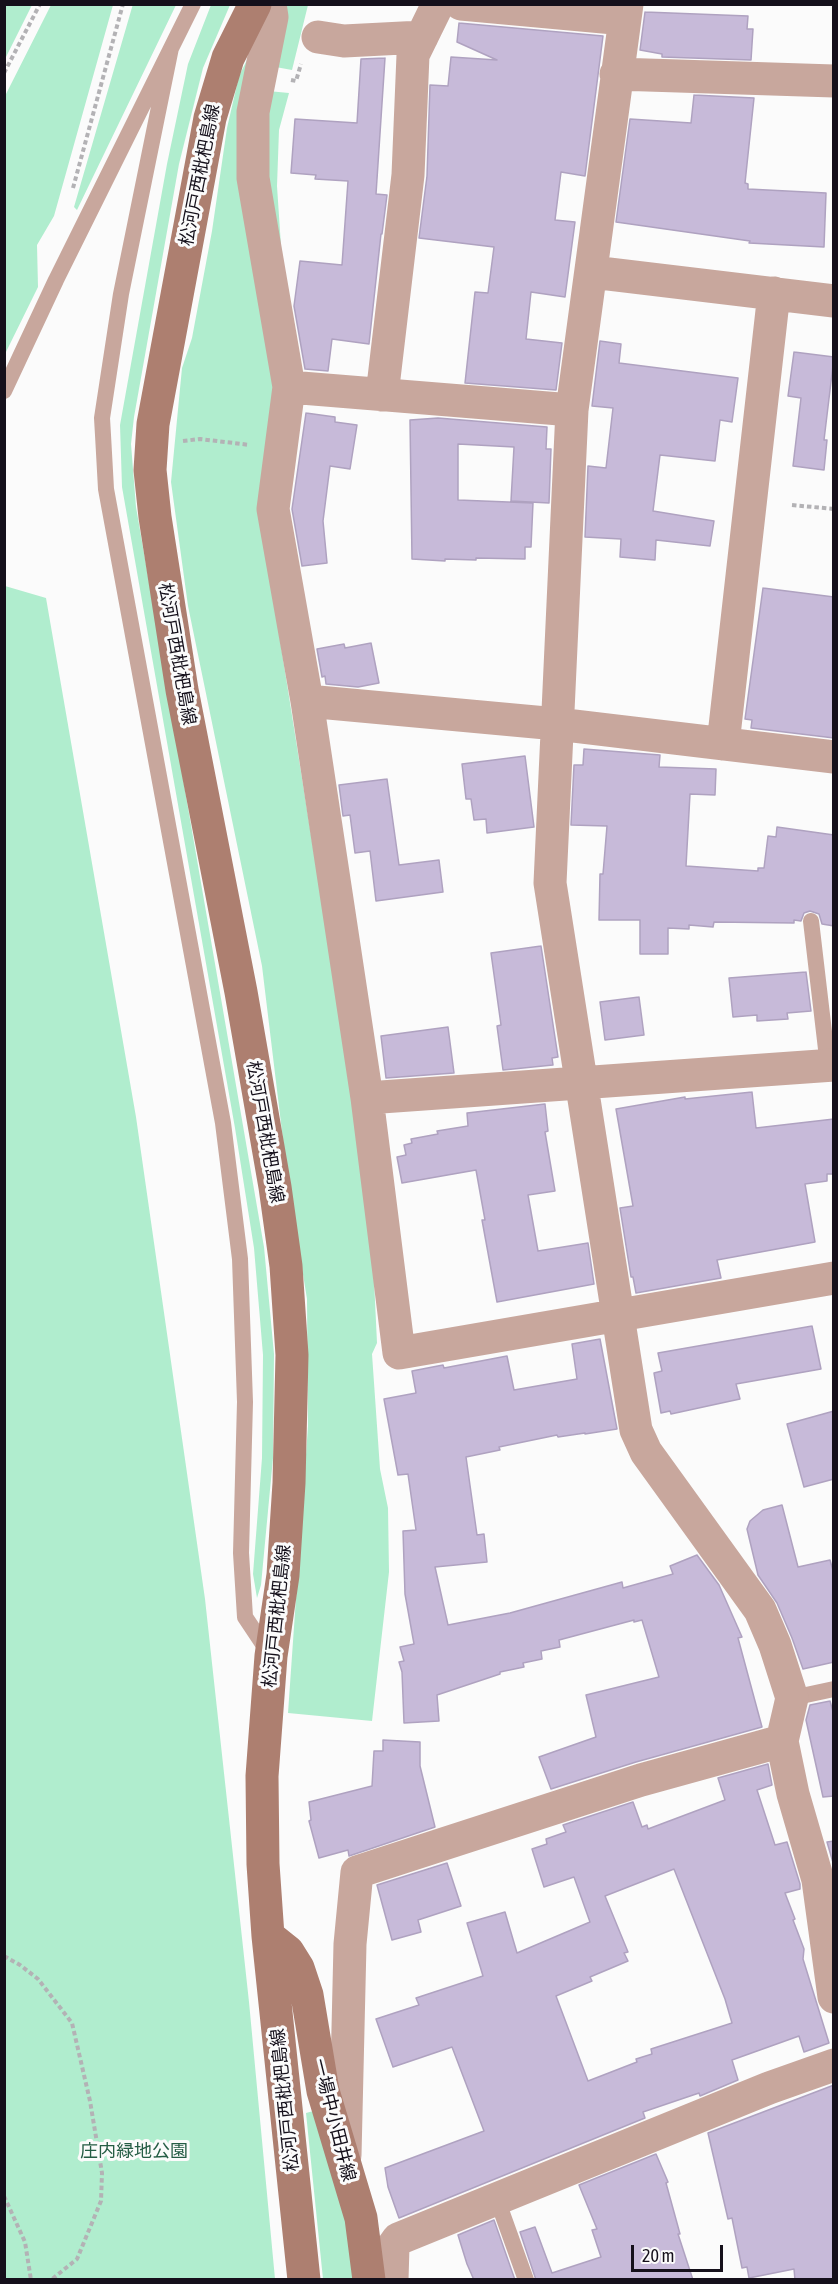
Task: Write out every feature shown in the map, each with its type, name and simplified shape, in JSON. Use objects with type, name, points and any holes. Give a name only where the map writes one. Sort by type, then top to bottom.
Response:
[{"type":"main road","name":"松河戸西枇杷島線","points":[[255,4],[228,58],[210,118],[153,424],[150,470],[155,517],[182,690],[241,992],[275,1187],[285,1266],[292,1355],[289,1483],[282,1575],[271,1656],[262,1776],[263,1864],[268,1936],[304,2280]]},
{"type":"main road","name":"一場中小田井線","points":[[268,1936],[288,1952],[298,1968],[307,1995],[323,2091],[361,2218],[369,2280]]},
{"type":"street","points":[[270,4],[272,17],[253,112],[253,178],[289,387],[273,509],[307,701],[367,1098],[399,1353],[834,1278]]},
{"type":"street","points":[[382,395],[408,175],[413,55],[438,4]]},
{"type":"street","points":[[460,4],[626,12],[572,410],[550,883],[636,1430],[646,1452],[760,1610],[776,1645],[792,1698],[782,1741],[793,1794],[818,1880],[833,1989]]},
{"type":"street","points":[[318,36],[344,41],[422,37]]},
{"type":"street","points":[[616,74],[834,81]]},
{"type":"street","points":[[591,272],[834,301]]},
{"type":"street","points":[[723,744],[774,293]]},
{"type":"street","points":[[289,387],[572,410]]},
{"type":"street","points":[[307,701],[557,724],[834,757]]},
{"type":"street","points":[[367,1098],[831,1066]]},
{"type":"street","points":[[344,2164],[350,1944],[357,1872],[641,1780],[782,1741]]},
{"type":"street","points":[[392,2280],[393,2246],[399,2239],[769,2088],[834,2065]]},
{"type":"lane","points":[[4,391],[56,280],[193,4]]},
{"type":"lane","points":[[171,48],[121,294],[102,418],[106,489],[223,1123],[240,1259],[245,1402],[241,1553],[245,1617],[271,1656]]},
{"type":"lane","points":[[811,921],[831,1066]]},
{"type":"lane","points":[[792,1698],[834,1689]]},
{"type":"lane","points":[[497,2199],[526,2280]]},
{"type":"path","points":[[4,74],[40,4]]},
{"type":"path","points":[[72,192],[123,4]]},
{"type":"path","points":[[183,441],[200,439],[256,445]]},
{"type":"path","points":[[792,505],[834,509]]},
{"type":"path","points":[[4,1956],[38,1979],[72,2023],[90,2101],[102,2173],[101,2201],[77,2259],[51,2280]]},
{"type":"path","points":[[4,2196],[25,2242],[31,2280]]},
{"type":"green space","points":[[133,4],[176,5],[77,210],[74,207]]},
{"type":"green space","points":[[4,5],[32,5],[5,59]]},
{"type":"green space","points":[[51,5],[113,5],[54,216],[37,245],[38,287],[5,354],[5,96]]},
{"type":"green space","points":[[211,5],[230,5],[203,68],[179,164],[131,444],[136,507],[264,1247],[274,1354],[273,1458],[261,1585],[257,1598],[253,1574],[262,1458],[263,1355],[254,1248],[122,487],[120,425],[167,164],[188,64]]},
{"type":"green space","points":[[279,5],[308,5],[292,70],[270,66]]},
{"type":"green space","points":[[256,42],[276,406],[259,508],[361,1149],[373,1259],[377,1343],[372,1354],[380,1469],[388,1508],[389,1572],[372,1721],[288,1713],[308,1426],[307,1299],[288,1181],[262,966],[188,606],[171,482],[182,368],[192,338],[212,231],[227,128],[239,76]]},
{"type":"green space","points":[[268,91],[289,93],[279,130],[277,186],[282,261],[265,174]]},
{"type":"green space","name":"庄内緑地公園","points":[[5,586],[46,598],[136,1117],[205,1599],[249,2002],[275,2279],[5,2279]]},
{"type":"green space","points":[[317,2110],[348,2224],[354,2279],[323,2279],[306,2113]]},
{"type":"building","points":[[645,12],[748,16],[747,29],[753,29],[751,60],[662,57],[662,54],[640,50]]},
{"type":"building","points":[[459,23],[603,36],[585,176],[561,172],[555,220],[575,222],[565,297],[531,292],[526,339],[562,343],[556,390],[465,383],[475,292],[488,293],[494,247],[419,238],[427,176],[430,85],[448,86],[451,57],[497,60],[457,42]]},
{"type":"building","points":[[385,58],[376,194],[387,195],[369,344],[332,339],[328,371],[305,369],[294,306],[300,261],[342,265],[348,181],[315,179],[316,175],[291,173],[295,119],[357,123],[361,59]]},
{"type":"building","points":[[694,95],[754,98],[745,183],[748,184],[748,189],[826,193],[824,247],[749,243],[750,241],[616,222],[630,119],[691,123]]},
{"type":"building","points":[[600,341],[621,344],[619,363],[738,378],[732,422],[720,420],[715,461],[660,455],[653,511],[714,521],[710,546],[656,540],[655,560],[620,557],[621,539],[585,537],[588,466],[606,468],[613,408],[592,406]]},
{"type":"building","points":[[794,352],[834,357],[824,440],[827,440],[824,470],[793,466],[801,398],[788,396]]},
{"type":"building","points":[[306,413],[335,417],[335,422],[357,425],[350,469],[330,466],[323,521],[327,563],[302,566],[292,509]]},
{"type":"building","points":[[438,418],[547,427],[546,449],[551,449],[549,503],[511,501],[514,447],[458,444],[458,500],[533,503],[531,547],[525,547],[525,559],[476,558],[476,560],[445,559],[445,561],[412,559],[410,420]]},
{"type":"building","points":[[763,588],[834,597],[834,738],[751,728],[752,720],[745,719]]},
{"type":"building","points":[[371,643],[379,683],[358,687],[326,684],[325,676],[322,677],[317,649],[344,644],[345,648]]},
{"type":"building","points":[[584,749],[660,755],[659,767],[716,769],[715,795],[690,794],[686,866],[758,871],[758,868],[764,868],[768,836],[776,837],[777,827],[834,835],[834,926],[822,924],[819,914],[810,911],[804,913],[801,921],[794,920],[794,923],[714,922],[713,927],[689,925],[689,929],[668,928],[668,954],[640,954],[640,920],[599,920],[600,874],[603,874],[607,826],[571,825],[574,765],[583,765]]},
{"type":"building","points":[[525,756],[534,827],[487,833],[486,819],[474,820],[471,799],[466,799],[462,764]]},
{"type":"building","points":[[387,779],[399,865],[439,860],[443,892],[376,901],[370,851],[355,853],[350,815],[343,816],[339,785]]},
{"type":"building","points":[[541,946],[558,1057],[552,1058],[553,1065],[503,1070],[497,1026],[501,1025],[491,953]]},
{"type":"building","points":[[806,972],[811,1011],[787,1013],[788,1019],[757,1021],[757,1015],[733,1017],[729,978]]},
{"type":"building","points":[[639,997],[644,1035],[605,1040],[600,1002]]},
{"type":"building","points":[[448,1027],[454,1073],[386,1078],[381,1036]]},
{"type":"building","points":[[752,1092],[756,1128],[834,1119],[834,1174],[827,1174],[827,1181],[805,1184],[815,1242],[717,1260],[721,1278],[636,1293],[633,1277],[631,1277],[620,1208],[633,1206],[616,1109],[685,1097],[685,1099]]},
{"type":"building","points":[[545,1104],[548,1131],[545,1132],[555,1191],[528,1195],[538,1251],[588,1243],[594,1284],[497,1302],[482,1220],[485,1220],[476,1170],[402,1183],[397,1157],[406,1155],[404,1145],[412,1143],[411,1139],[438,1134],[437,1131],[468,1126],[467,1113]]},
{"type":"building","points":[[812,1326],[821,1369],[736,1384],[740,1399],[671,1414],[670,1411],[661,1413],[654,1373],[662,1371],[658,1353]]},
{"type":"building","points":[[600,1339],[617,1429],[558,1437],[557,1435],[499,1447],[500,1450],[466,1457],[477,1535],[484,1534],[487,1562],[435,1567],[448,1625],[510,1613],[622,1582],[623,1588],[673,1574],[670,1566],[697,1555],[719,1585],[742,1637],[738,1638],[762,1727],[636,1762],[551,1789],[539,1757],[596,1737],[586,1695],[659,1677],[642,1620],[634,1622],[634,1620],[559,1640],[560,1647],[541,1651],[542,1659],[523,1663],[524,1667],[500,1672],[500,1674],[437,1695],[439,1721],[404,1723],[402,1672],[399,1662],[404,1661],[400,1647],[414,1644],[405,1594],[403,1531],[416,1530],[408,1474],[398,1475],[384,1399],[416,1393],[412,1371],[443,1365],[444,1368],[507,1356],[514,1390],[577,1379],[572,1344]]},
{"type":"building","points":[[834,1411],[834,1479],[804,1487],[787,1424]]},
{"type":"building","points":[[782,1505],[798,1567],[830,1560],[834,1574],[834,1662],[803,1669],[777,1603],[758,1575],[747,1529],[750,1521],[763,1510]]},
{"type":"building","points":[[830,1701],[834,1715],[834,1796],[823,1797],[806,1720],[810,1705]]},
{"type":"building","points":[[383,1740],[420,1742],[420,1766],[435,1827],[349,1856],[348,1850],[319,1858],[309,1821],[311,1820],[309,1802],[372,1786],[374,1751],[383,1751]]},
{"type":"building","points":[[768,1764],[772,1785],[757,1790],[775,1845],[787,1842],[800,1884],[800,1889],[785,1893],[804,1949],[803,1959],[829,2043],[804,2052],[799,2036],[732,2060],[738,2080],[700,2096],[699,2093],[643,2112],[645,2118],[399,2218],[388,2187],[385,2168],[484,2131],[452,2047],[393,2067],[376,2019],[419,2005],[416,1998],[483,1976],[467,1923],[505,1912],[517,1953],[590,1922],[574,1877],[544,1887],[532,1849],[547,1844],[546,1839],[566,1832],[563,1825],[633,1802],[642,1827],[647,1825],[648,1829],[725,1800],[718,1778]],"holes":[[[674,1869],[725,1999],[732,2023],[651,2049],[652,2054],[636,2059],[637,2062],[588,2081],[556,1996],[592,1981],[590,1977],[628,1961],[624,1953],[628,1952],[605,1896]]]},
{"type":"building","points":[[834,1841],[834,1866],[827,1842]]},
{"type":"building","points":[[447,1863],[461,1906],[418,1920],[421,1932],[392,1940],[377,1885]]},
{"type":"building","points":[[834,2085],[834,2280],[795,2280],[794,2269],[749,2278],[747,2267],[742,2268],[732,2218],[728,2219],[708,2133]]},
{"type":"building","points":[[656,2154],[668,2182],[666,2183],[680,2234],[678,2234],[693,2280],[536,2280],[520,2232],[535,2227],[552,2273],[601,2257],[592,2230],[597,2229],[579,2185]]},
{"type":"building","points":[[494,2220],[515,2280],[474,2280],[467,2264],[458,2235]]}]
